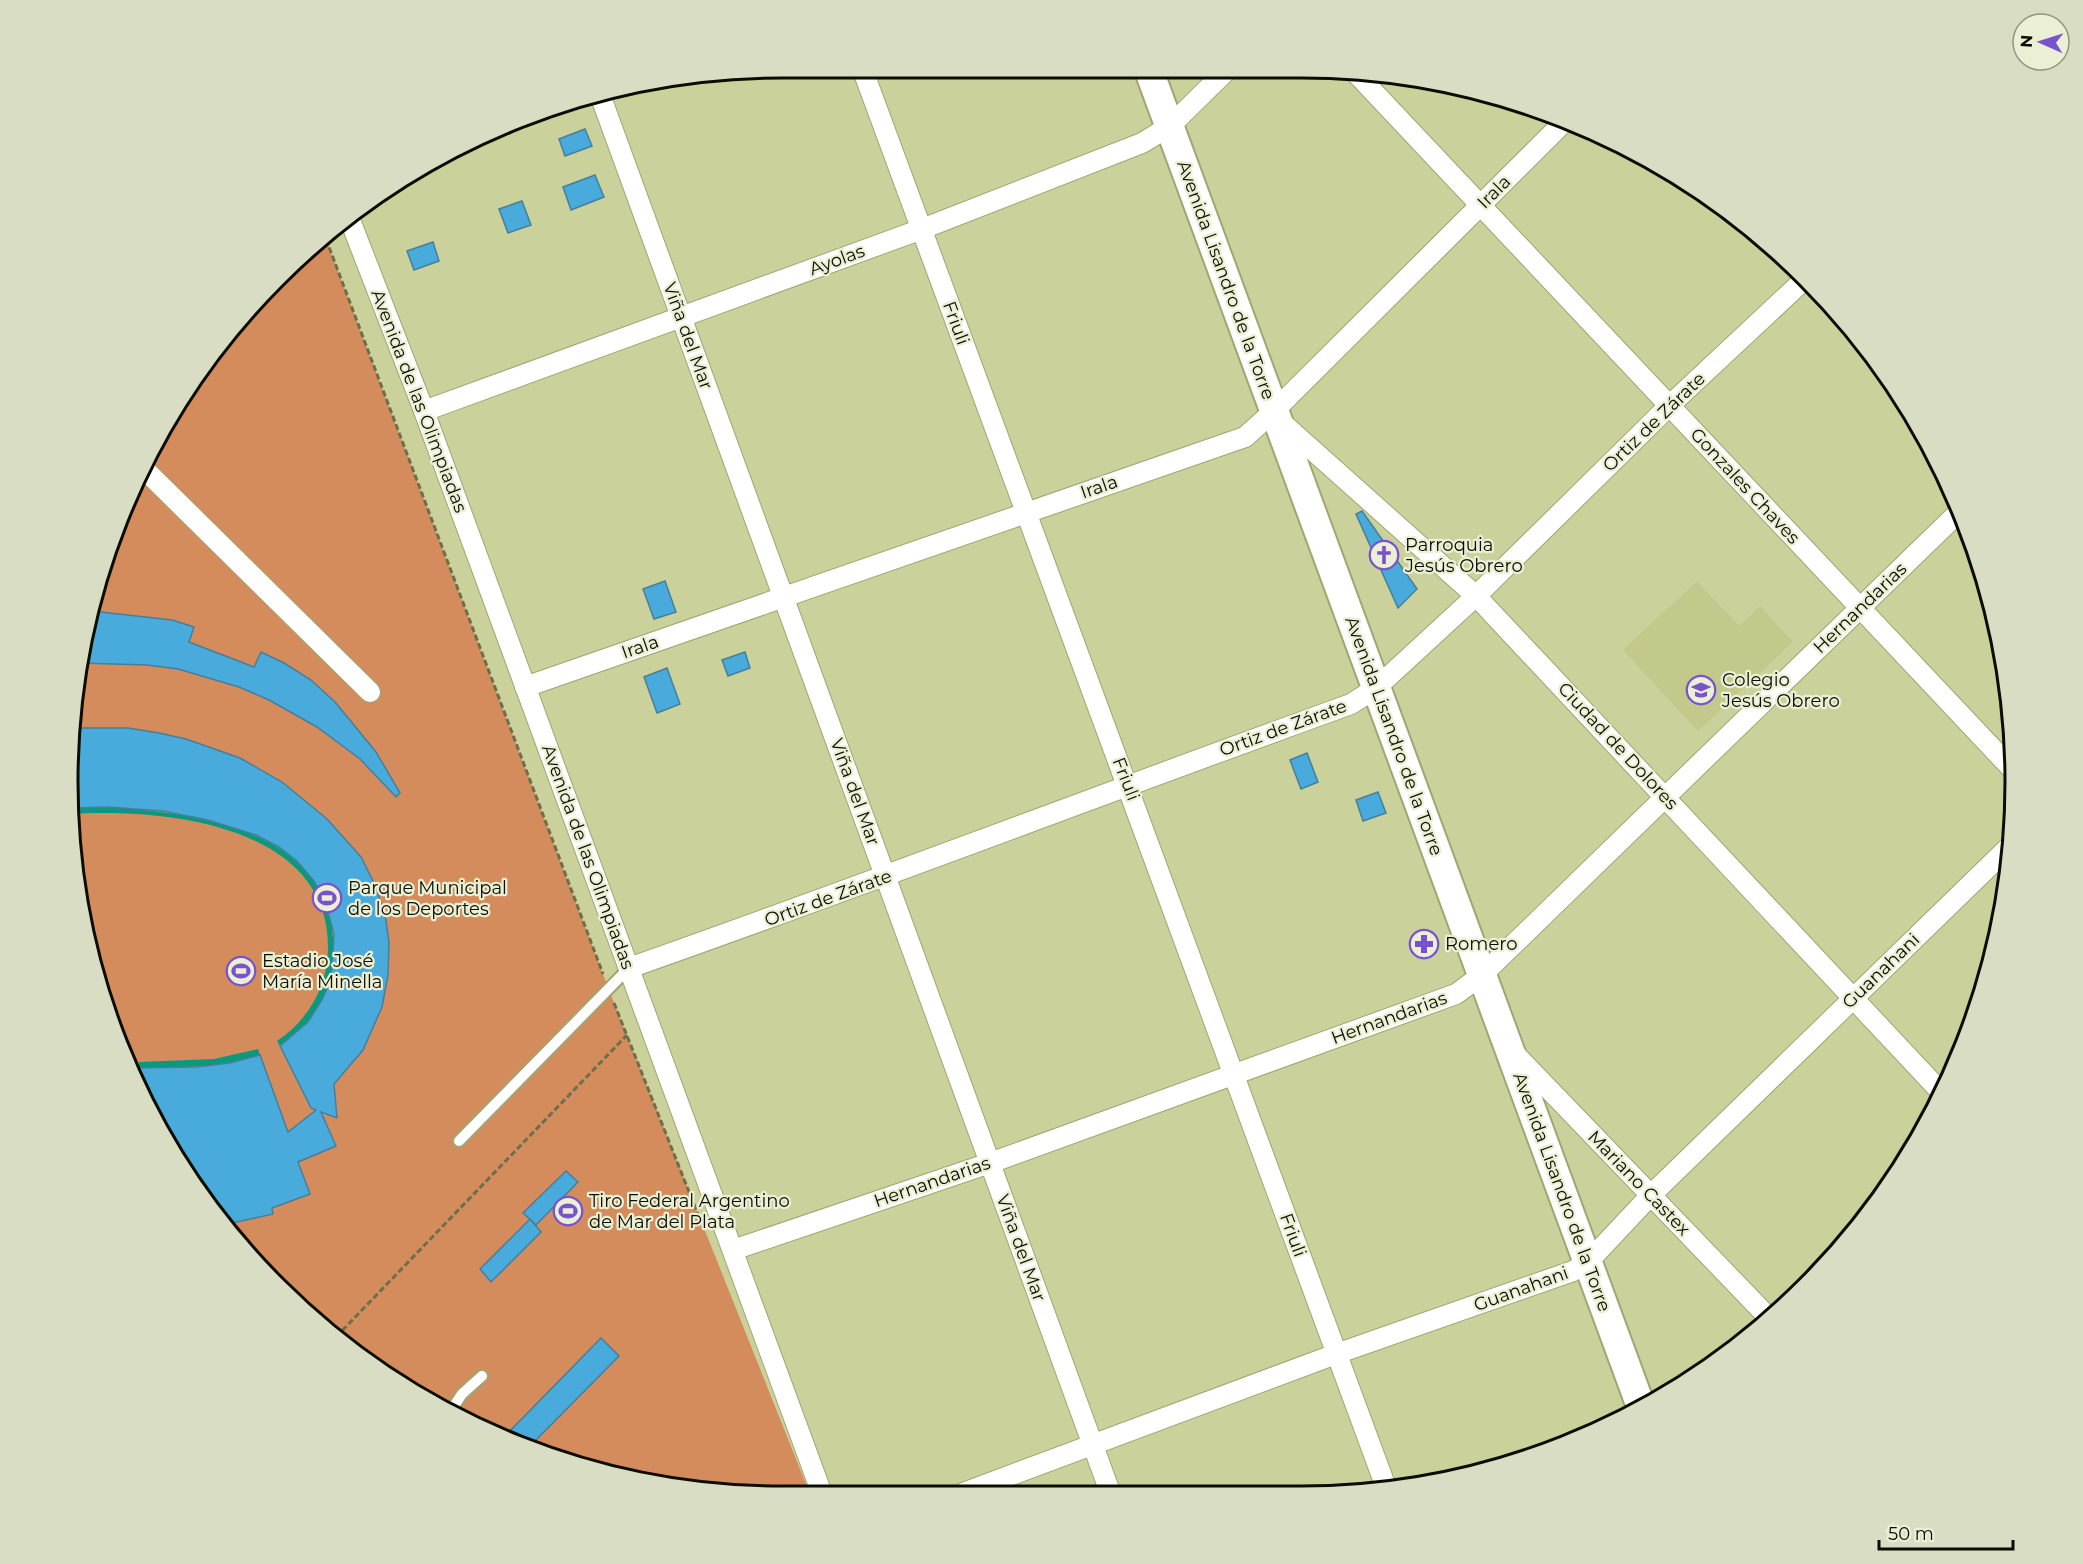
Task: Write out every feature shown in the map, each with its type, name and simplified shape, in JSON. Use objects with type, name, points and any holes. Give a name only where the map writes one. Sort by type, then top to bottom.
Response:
[{"type":"street","name":"Friuli","points":[[866,78],[1384,1481]]},
{"type":"street","name":"Avenida Lisandro de la Torre","points":[[1151,78],[1638,1400]]},
{"type":"street","name":"Ayolas","points":[[424,411],[922,229],[1142,143],[1170,126],[1219,78]]},
{"type":"street","name":"Gonzales Chaves","points":[[1364,81],[2004,761]]},
{"type":"street","name":"Viña del Mar","points":[[602,101],[1108,1486]]},
{"type":"street","name":"Irala","points":[[525,687],[1245,437],[1276,415],[1558,127]]},
{"type":"street","name":"Avenida de las Olimpiadas","points":[[352,224],[424,411],[819,1486]]},
{"type":"street","name":"Ortiz de Zárate","points":[[629,968],[886,877],[1128,784],[1351,704],[1376,688],[1476,596],[1669,406],[1799,284]]},
{"type":"street","name":"Ciudad de Dolores","points":[[1276,415],[1476,596],[1935,1086]]},
{"type":"street","points":[[149,474],[370,692]]},
{"type":"street","name":"Hernandarias","points":[[733,1250],[990,1163],[1456,994],[1482,975],[1953,518]]},
{"type":"street","name":"Guanahani","points":[[983,1486],[1336,1354],[1573,1271],[1588,1262],[1651,1195],[2001,855]]},
{"type":"street","name":"Mariano Castex","points":[[1509,1048],[1764,1312]]},
{"type":"lane","points":[[459,1141],[629,968]]},
{"type":"lane","points":[[455,1405],[462,1394],[482,1376]]},
{"type":"path","points":[[328,244],[609,990],[701,1224]]},
{"type":"path","points":[[342,1331],[627,1035]]},
{"type":"shaded area","name":"Parque Municipal de los Deportes","points":[[328,244],[609,990],[807,1486],[690,1480],[600,1462],[556,1449],[471,1413],[430,1392],[353,1341],[284,1280],[223,1211],[172,1134],[132,1051],[115,1008],[102,964],[84,874],[78,782],[84,690],[102,600],[115,556],[132,513],[172,430],[223,353],[284,284]]},
{"type":"shaded area","name":"Colegio Jesús Obrero","points":[[1697,581],[1739,626],[1760,606],[1793,642],[1698,731],[1623,650]]},
{"type":"water","points":[[79,808],[146,810],[224,825],[260,838],[291,857],[315,883],[330,917],[333,961],[331,974],[328,987],[317,1010],[291,1039],[280,1046],[277,1041],[298,1023],[314,1002],[324,977],[328,950],[322,908],[302,875],[272,850],[235,832],[193,821],[150,815],[79,814]]},
{"type":"water","points":[[258,1049],[260,1055],[200,1066],[139,1066],[139,1062],[214,1059]]},
{"type":"building","points":[[585,129],[592,146],[565,156],[559,139]]},
{"type":"building","points":[[595,175],[604,197],[571,210],[563,187]]},
{"type":"building","points":[[522,201],[531,225],[508,233],[499,209]]},
{"type":"building","points":[[433,242],[439,261],[414,270],[407,251]]},
{"type":"building","name":"Parroquia Jesús Obrero","points":[[1362,511],[1417,589],[1398,608],[1356,514]]},
{"type":"building","points":[[665,581],[676,612],[654,619],[643,589]]},
{"type":"building","points":[[99,612],[172,620],[194,627],[189,642],[254,667],[261,652],[284,663],[311,680],[335,702],[376,752],[400,793],[396,797],[360,759],[317,727],[269,700],[239,687],[178,669],[147,665],[89,663]]},
{"type":"building","points":[[745,652],[750,668],[728,676],[722,660]]},
{"type":"building","points":[[667,668],[680,704],[657,713],[644,677]]},
{"type":"building","points":[[81,728],[128,728],[186,739],[240,758],[282,782],[327,819],[361,857],[374,883],[385,914],[389,943],[388,975],[382,1007],[363,1050],[334,1084],[337,1118],[321,1112],[336,1146],[298,1162],[310,1194],[272,1208],[273,1214],[233,1223],[172,1134],[140,1068],[196,1067],[230,1063],[260,1055],[288,1132],[316,1110],[311,1108],[280,1046],[308,1022],[322,1000],[331,979],[334,934],[325,901],[314,881],[297,861],[279,847],[256,835],[208,820],[163,811],[108,807],[79,808]]},
{"type":"building","points":[[1307,753],[1318,782],[1301,789],[1290,760]]},
{"type":"building","points":[[1378,792],[1386,813],[1363,821],[1356,800]]},
{"type":"building","points":[[566,1171],[578,1182],[536,1225],[523,1213]]},
{"type":"building","points":[[530,1219],[541,1232],[491,1282],[480,1269]]},
{"type":"building","points":[[601,1338],[619,1356],[535,1441],[510,1431]]},
{"type":"place","name":"Parroquia Jesús Obrero","points":[[1384,555]]},
{"type":"place","name":"Colegio Jesús Obrero","points":[[1701,690]]},
{"type":"place","name":"Parque Municipal de los Deportes","points":[[327,898]]},
{"type":"place","name":"Romero","points":[[1424,944]]},
{"type":"place","name":"Estadio José María Minella","points":[[241,971]]},
{"type":"place","name":"Tiro Federal Argentino de Mar del Plata","points":[[568,1211]]}]
